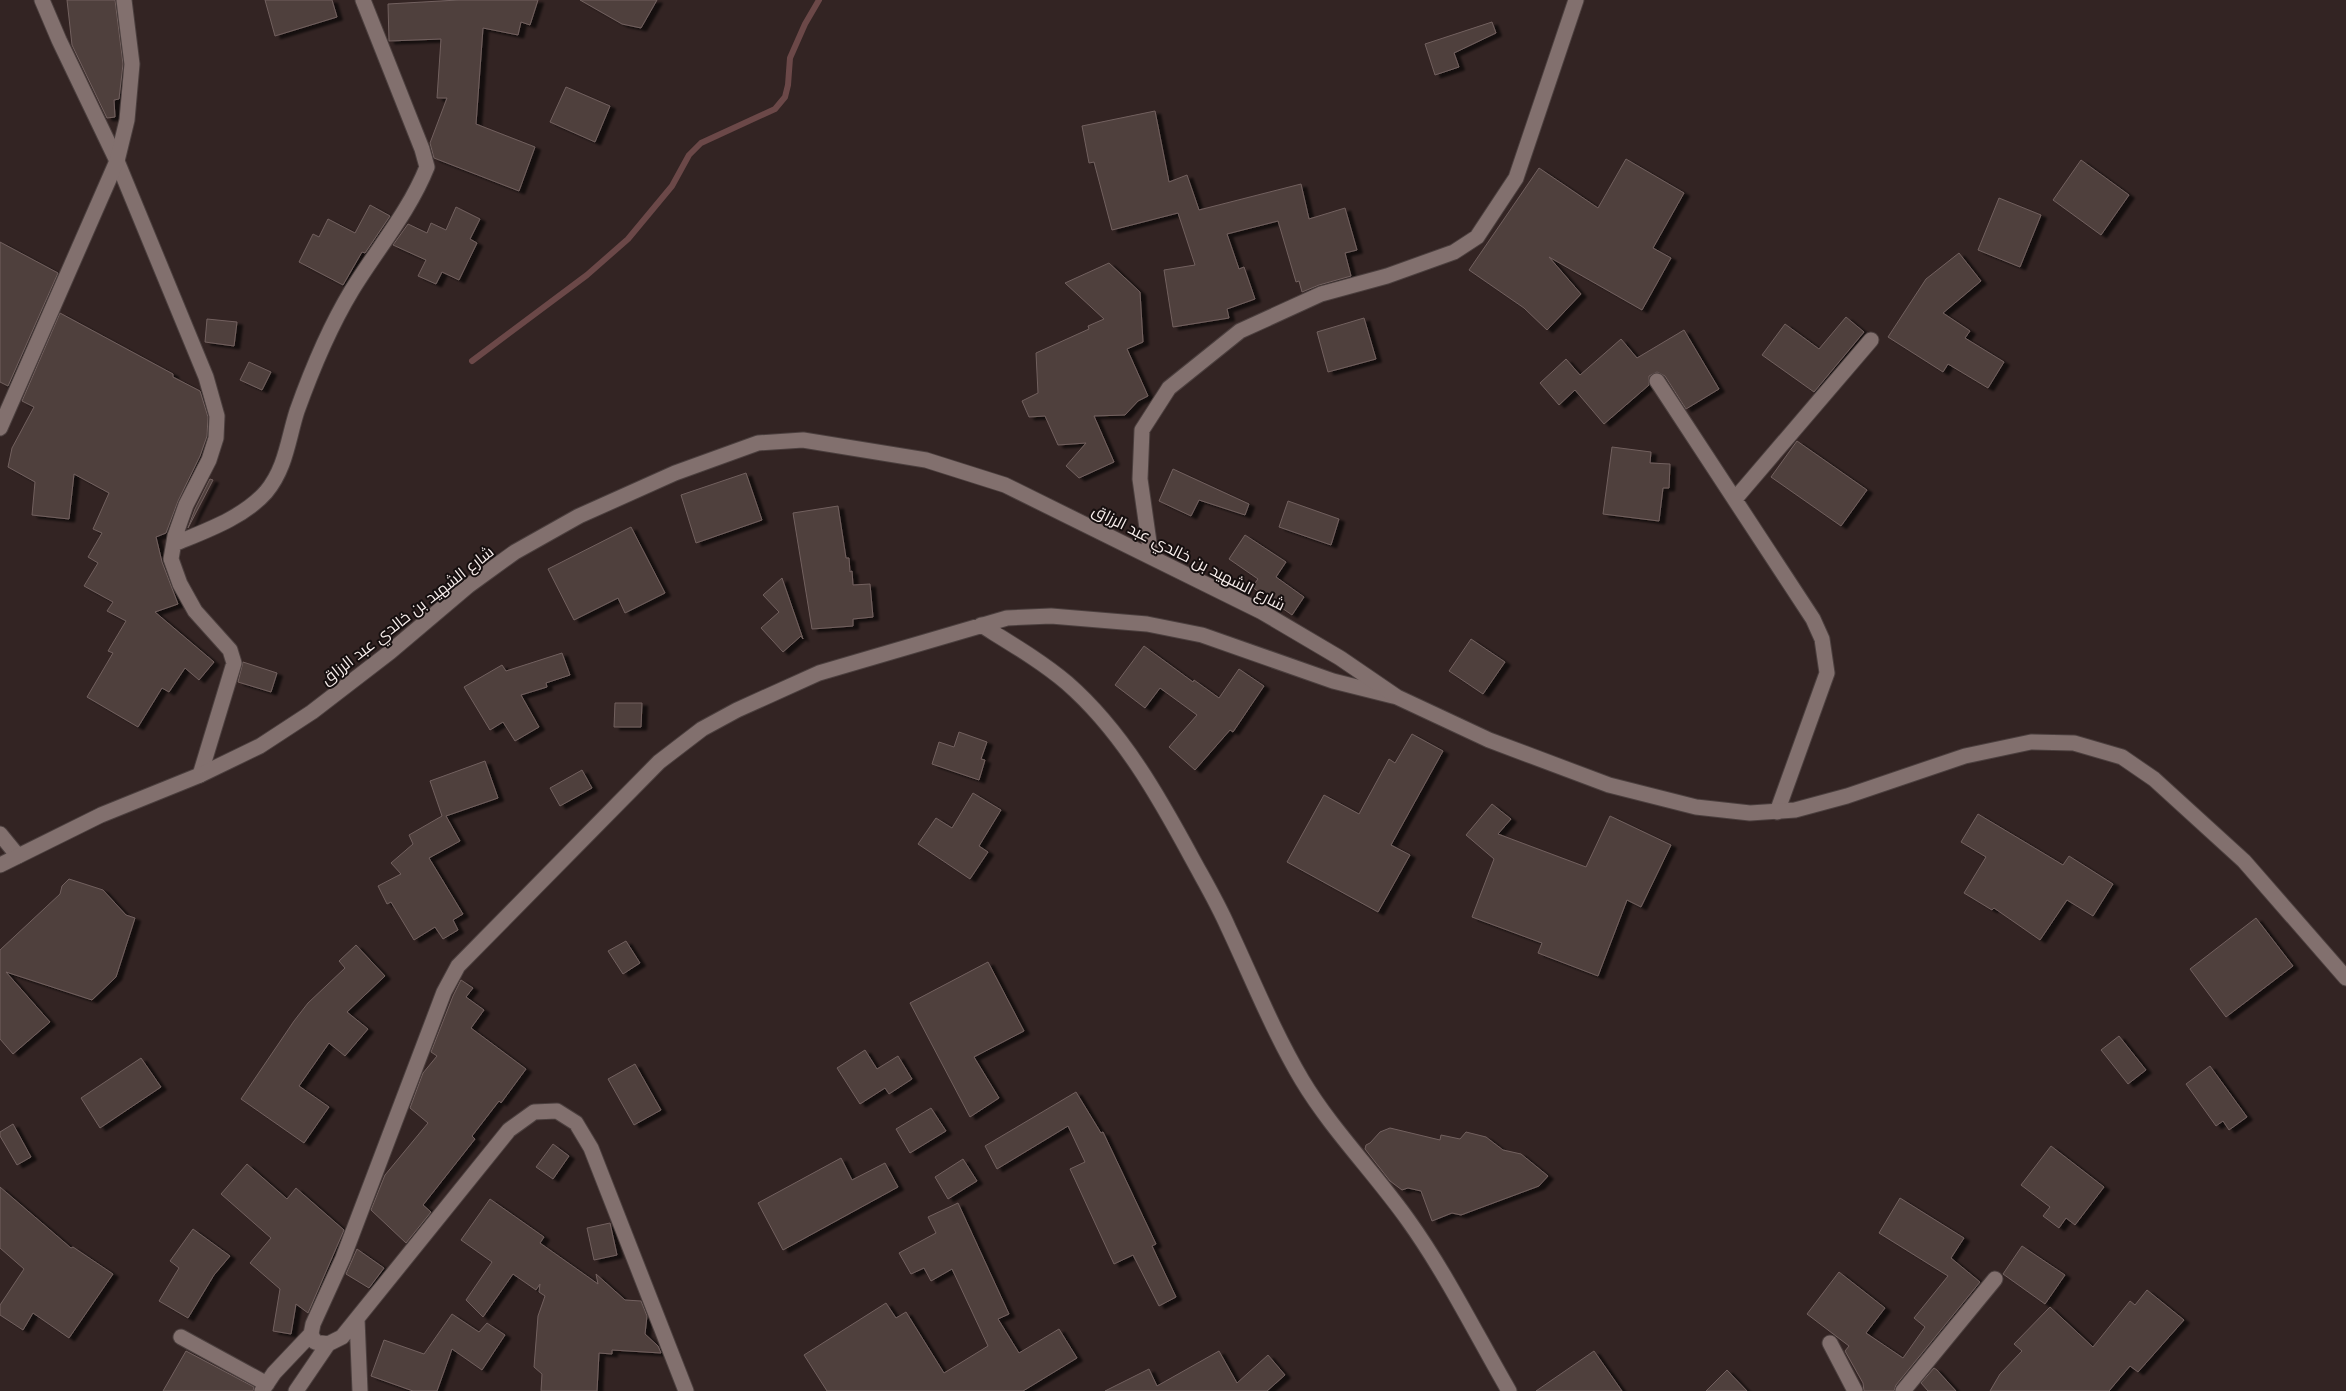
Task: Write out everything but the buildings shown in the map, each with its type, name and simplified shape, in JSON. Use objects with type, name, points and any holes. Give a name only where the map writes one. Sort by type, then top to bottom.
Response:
[{"type":"street","points":[[42,0],[117,162],[206,376],[216,416],[216,438],[209,460],[186,505],[171,559],[180,584],[195,611],[230,650],[234,663],[200,775]]},
{"type":"street","points":[[0,428],[117,162],[127,120],[132,64],[124,0]]},
{"type":"street","points":[[174,544],[214,527],[242,512],[265,492],[283,466],[296,413],[330,328],[401,217],[427,167],[422,148],[363,0]]},
{"type":"street","points":[[1151,556],[1140,479],[1142,430],[1169,388],[1240,331],[1321,294],[1387,276],[1454,252],[1477,237],[1516,178],[1576,0]]},
{"type":"street","points":[[1735,499],[1871,340]]},
{"type":"street","points":[[1657,381],[1813,619],[1822,639],[1827,673],[1777,812]]},
{"type":"street","name":"شارع الشهيد بن خالدي عبد الرزاق","points":[[0,865],[101,815],[200,775],[260,746],[312,712],[390,652],[468,586],[515,552],[579,516],[666,477],[758,443],[803,440],[926,460],[1005,484],[1262,612],[1340,658],[1397,697],[1489,740],[1609,785],[1696,807],[1750,813],[1795,810],[1847,796],[1965,756],[2031,742],[2074,743],[2122,757],[2154,778],[2244,861],[2346,978]]},
{"type":"street","points":[[181,1337],[264,1387],[311,1334],[313,1324],[343,1258],[444,992],[458,966],[476,945],[660,762],[702,729],[737,710],[820,673],[1006,618],[1051,616],[1147,624],[1202,635],[1333,681],[1397,697]]},
{"type":"street","points":[[981,625],[1033,657],[1067,683],[1096,712],[1129,752],[1172,821],[1227,923],[1271,1022],[1302,1080],[1330,1122],[1378,1179],[1410,1223],[1509,1391]]},
{"type":"street","points":[[0,834],[18,856]]},
{"type":"street","points":[[296,1391],[328,1344],[342,1337],[509,1130],[534,1112],[557,1111],[576,1123],[591,1148],[686,1391]]},
{"type":"street","points":[[1903,1391],[1994,1279]]},
{"type":"street","points":[[357,1319],[360,1391]]},
{"type":"street","points":[[311,1334],[315,1342],[328,1344]]},
{"type":"street","points":[[1830,1343],[1854,1391]]},
{"type":"waterway","points":[[472,361],[587,275],[628,239],[672,186],[689,155],[701,143],[775,109],[785,97],[790,58],[805,24],[819,0]]}]
